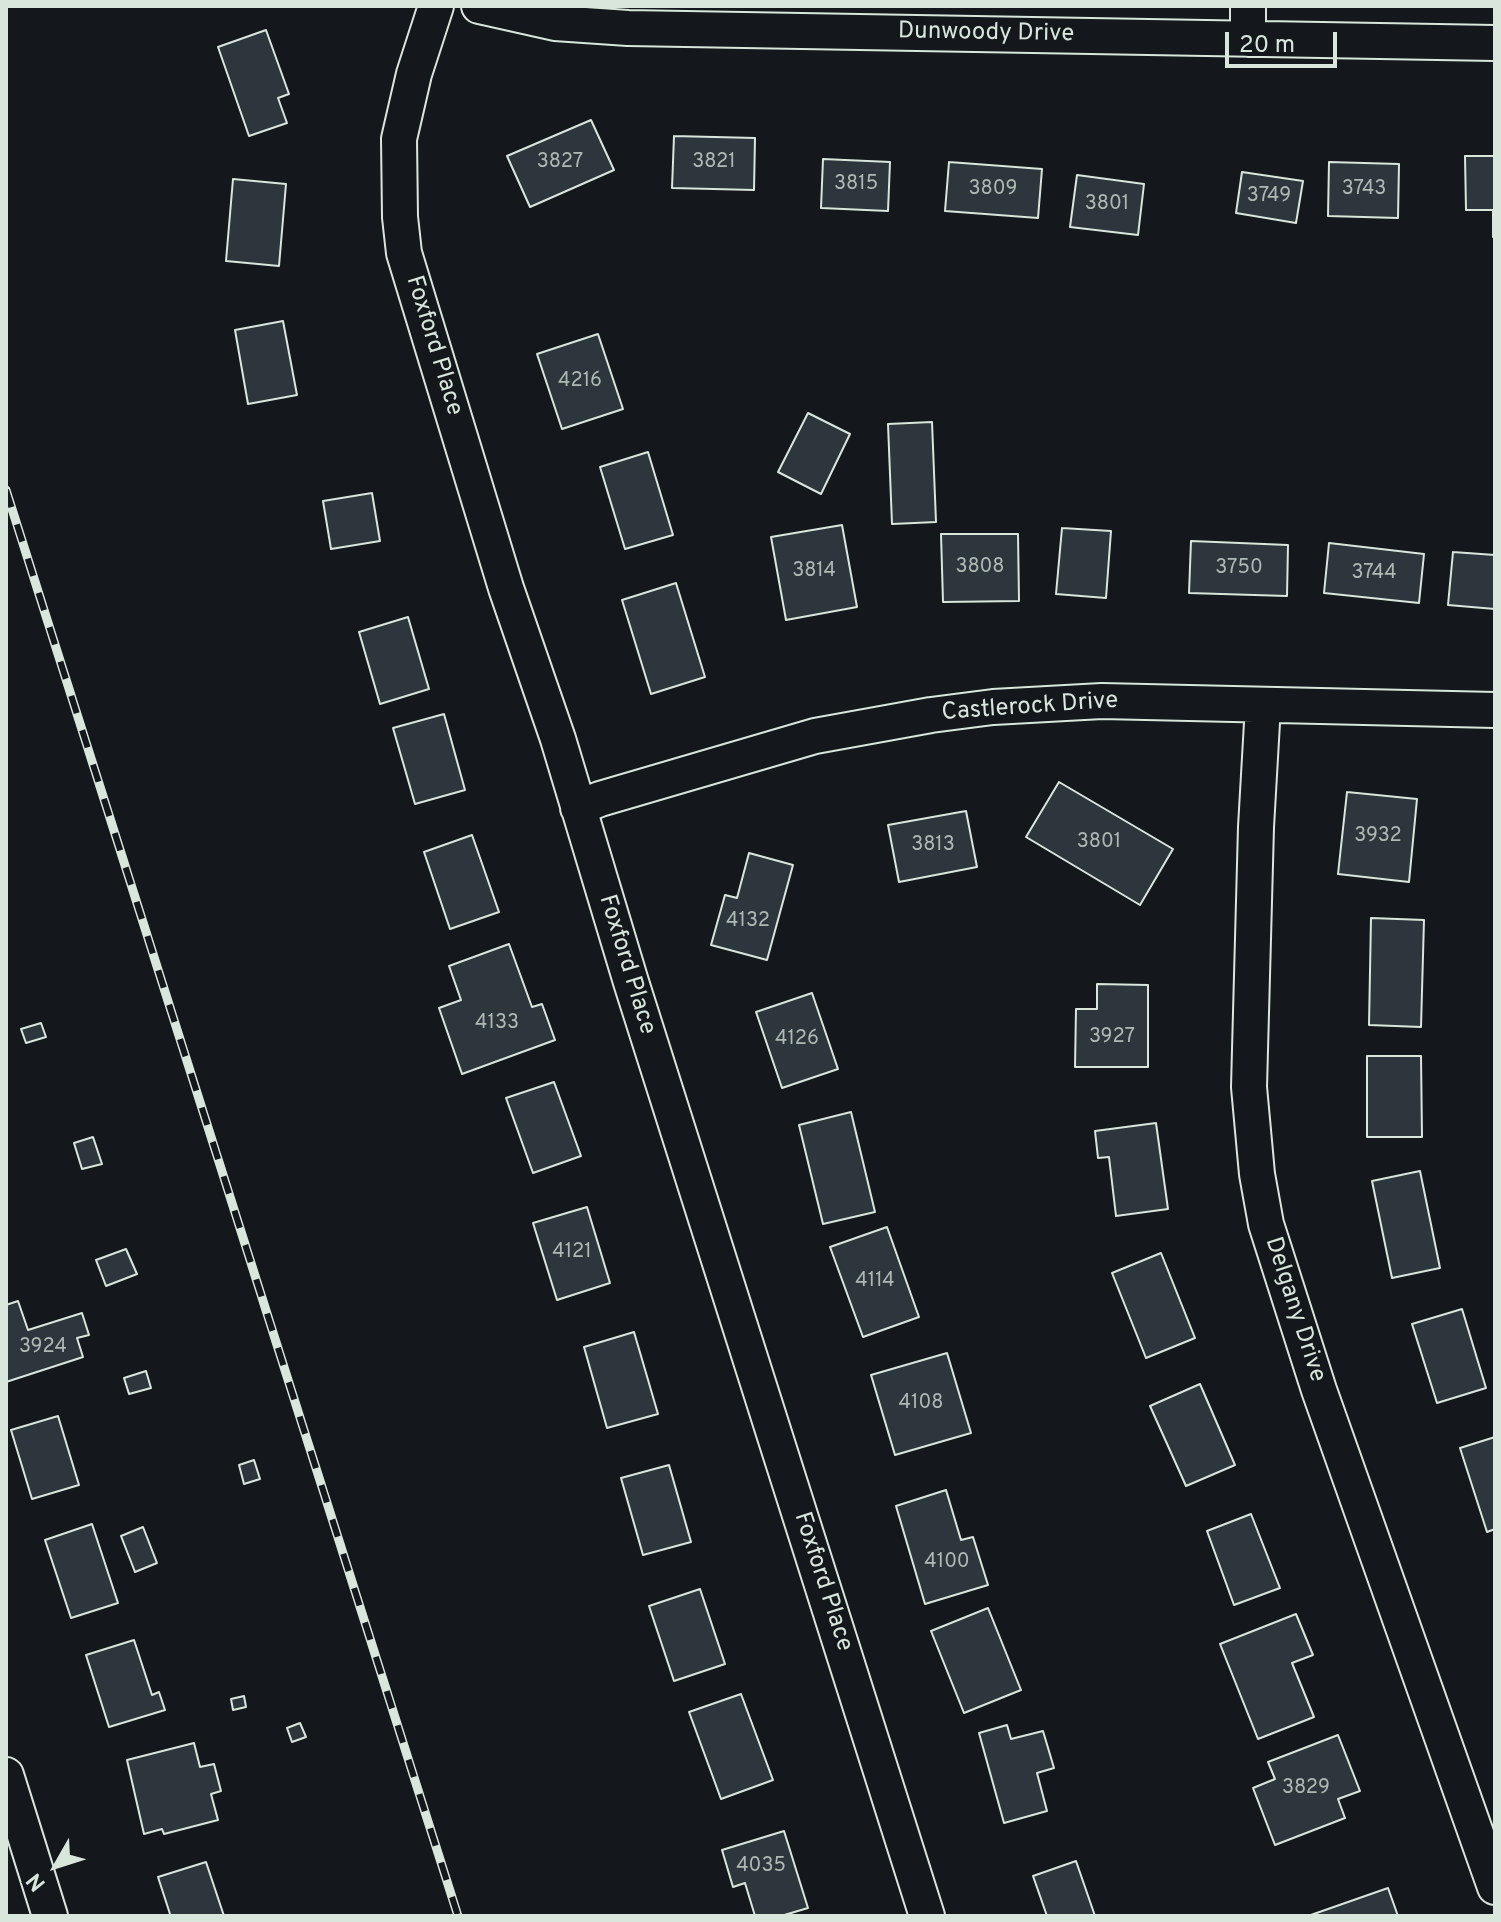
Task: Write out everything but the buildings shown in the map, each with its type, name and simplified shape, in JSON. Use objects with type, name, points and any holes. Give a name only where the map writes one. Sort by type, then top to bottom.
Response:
[{"type":"street","name":"Foxford Place","points":[[436,6],[414,74],[399,139],[400,217],[404,253],[506,588],[558,739],[927,1916]]},
{"type":"street","name":"Dunwoody Drive","points":[[479,6],[555,23],[691,17],[1248,22],[1495,43]]},
{"type":"street","name":"Castlerock Drive","points":[[578,808],[815,736],[993,707],[1102,701],[1495,710]]},
{"type":"street","name":"Delgany Drive","points":[[1263,705],[1256,827],[1249,1087],[1257,1174],[1266,1224],[1319,1390],[1495,1887]]},
{"type":"street","points":[[6,1775],[50,1916]]},
{"type":"railway","points":[[6,490],[458,1916]]}]
